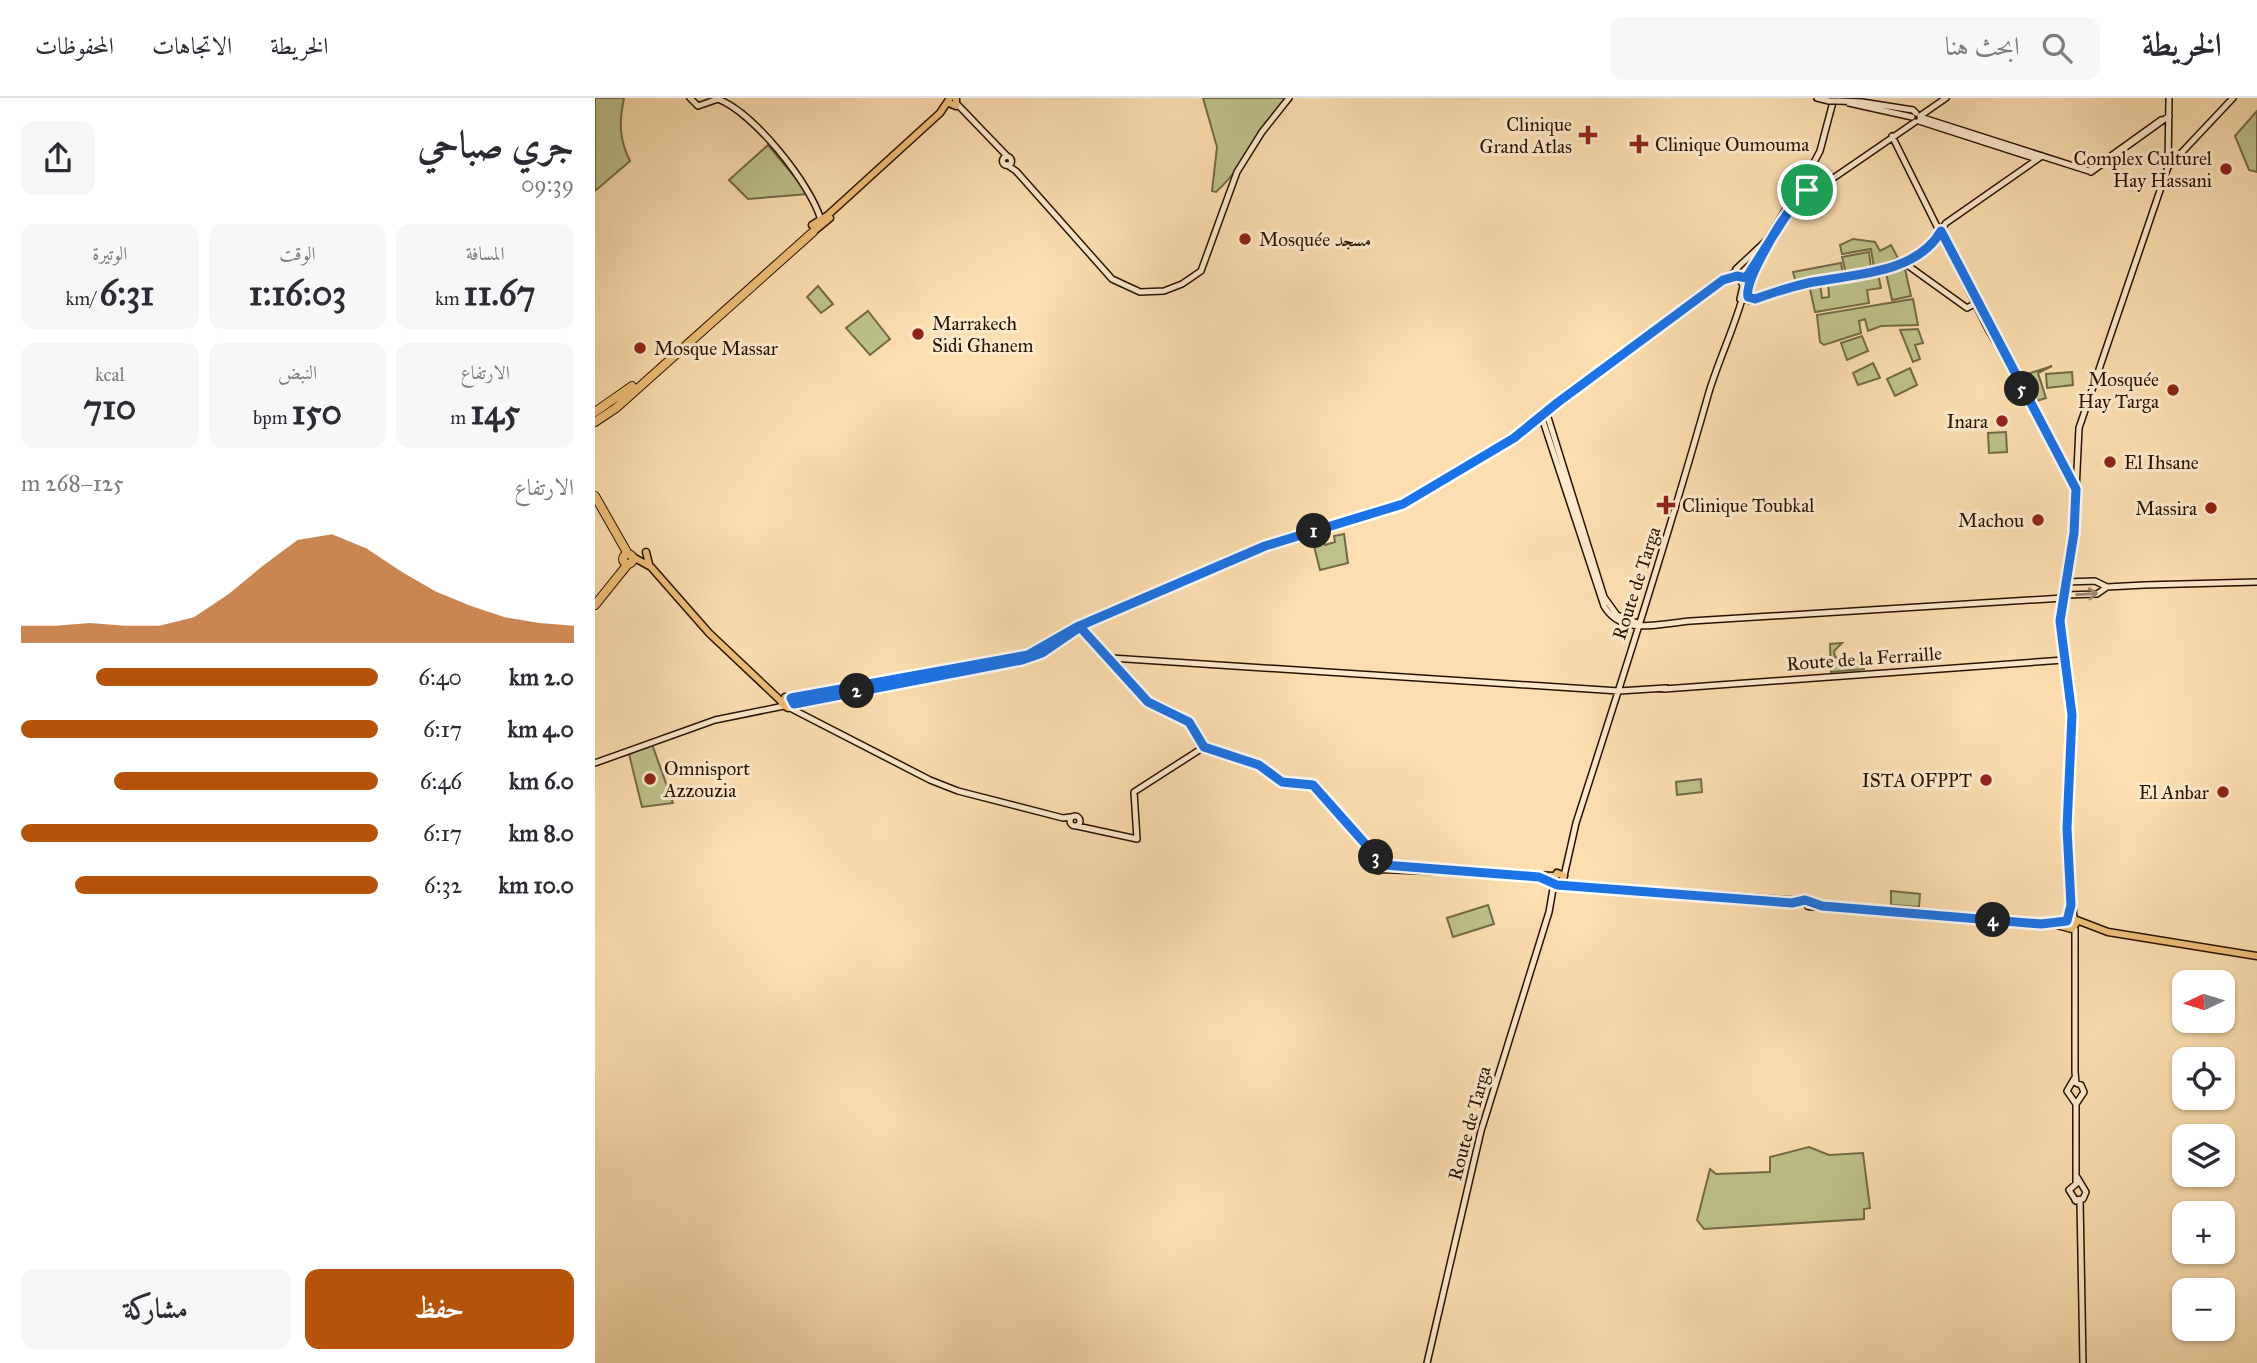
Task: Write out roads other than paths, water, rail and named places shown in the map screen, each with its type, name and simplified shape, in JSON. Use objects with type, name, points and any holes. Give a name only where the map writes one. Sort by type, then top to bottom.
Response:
[{"type":"highway","points":[[595,422],[819,226]]},
{"type":"highway","points":[[595,412],[609,407],[630,391]]},
{"type":"highway","points":[[595,402],[609,407]]},
{"type":"highway","points":[[595,496],[628,560]]},
{"type":"highway","points":[[595,502],[628,560]]},
{"type":"highway","points":[[595,599],[628,560]]},
{"type":"highway","points":[[595,605],[628,560]]},
{"type":"main road","points":[[819,226],[955,101]]},
{"type":"main road","points":[[646,552],[647,564],[691,615],[787,703],[1034,656],[1080,627],[1111,658],[1148,702],[1189,722],[1204,747],[1259,765],[1282,782],[1313,785],[1380,865],[1539,877],[1579,885],[1822,906],[2072,924],[2231,953],[2257,954]]},
{"type":"main road","points":[[628,560],[647,564]]},
{"type":"street","points":[[690,98],[698,106],[718,99],[737,108],[802,179],[816,209],[819,226]]},
{"type":"street","points":[[955,101],[1109,276],[1133,290],[1164,291],[1182,284],[1201,271],[1237,172],[1262,132],[1289,98]]},
{"type":"street","points":[[1817,98],[1917,116],[2090,171],[2169,116]]},
{"type":"street","points":[[1792,208],[1917,116],[1946,98]]},
{"type":"street","points":[[2078,1201],[2086,1192],[2078,1181],[2075,1101],[2067,1091],[2075,1083],[2073,938],[2067,828],[2072,715],[2060,626],[2082,419],[2168,167],[2169,98]]},
{"type":"street","points":[[2168,167],[2233,98]]},
{"type":"street","points":[[1749,274],[1792,208],[1820,158],[1836,100]]},
{"type":"street","points":[[1080,627],[1265,546],[1403,504],[1506,444],[1546,411],[1725,278],[1736,273],[1767,240],[1815,162],[1836,100]]},
{"type":"street","points":[[2090,171],[2169,116]]},
{"type":"street","points":[[2163,122],[2169,131]]},
{"type":"street","points":[[1892,136],[2076,489]]},
{"type":"street","points":[[1742,299],[1755,299],[1807,284],[1889,269],[1932,243],[1946,223],[2040,157]]},
{"type":"street","points":[[1805,186],[1814,191]]},
{"type":"street","points":[[816,209],[819,226]]},
{"type":"street","points":[[1755,299],[1747,293],[1764,253]]},
{"type":"street","points":[[1903,262],[1967,308],[1977,302]]},
{"type":"street","points":[[1743,264],[1749,274]]},
{"type":"street","points":[[1725,278],[1736,273],[1749,274]]},
{"type":"street","name":"Route de Targa","points":[[1427,1363],[1481,1131],[1640,625],[1712,382],[1742,299],[1743,286],[1736,273]]},
{"type":"street","name":"Route de Targa","points":[[1742,299],[1747,293],[1749,274]]},
{"type":"street","points":[[1546,411],[1604,597],[1617,615],[1640,625]]},
{"type":"street","points":[[1539,418],[1604,606],[1620,622],[1640,625],[2065,596],[2100,593],[2107,587]]},
{"type":"street","points":[[2066,582],[2095,581],[2107,587],[2257,580]]},
{"type":"street","name":"Route de la Ferraille","points":[[1111,658],[1618,690],[2064,660]]},
{"type":"street","points":[[595,763],[715,720],[787,703],[874,754],[958,791],[1063,818],[1086,828],[1137,839],[1134,792],[1204,747]]},
{"type":"street","points":[[2075,1083],[2084,1090],[2075,1101]]},
{"type":"street","points":[[2078,1181],[2069,1190],[2078,1201],[2083,1363]]},
{"type":"place","name":"Clinique Grand Atlas","points":[[1588,135]]},
{"type":"place","name":"Clinique Oumouma","points":[[1639,144]]},
{"type":"place","name":"Complex Culturel Hay Hassani","points":[[2226,169]]},
{"type":"place","name":"Mosquée مسجد","points":[[1245,239]]},
{"type":"place","name":"Marrakech Sidi Ghanem","points":[[918,334]]},
{"type":"place","name":"Mosque Massar","points":[[640,348]]},
{"type":"place","name":"Mosquée Hay Targa","points":[[2173,390]]},
{"type":"place","name":"Inara","points":[[2002,421]]},
{"type":"place","name":"El Ihsane","points":[[2110,462]]},
{"type":"place","name":"Clinique Toubkal","points":[[1666,505]]},
{"type":"place","name":"Massira","points":[[2211,508]]},
{"type":"place","name":"Machou","points":[[2038,520]]},
{"type":"place","name":"Omnisport Azzouzia","points":[[650,779]]},
{"type":"place","name":"ISTA OFPPT","points":[[1986,780]]},
{"type":"place","name":"El Anbar","points":[[2223,792]]}]
